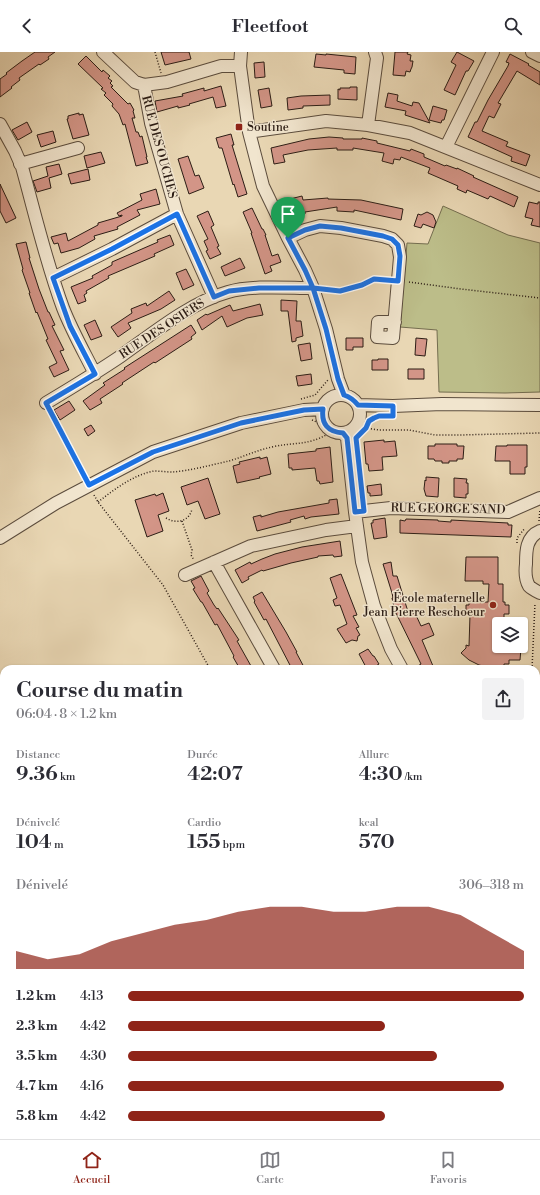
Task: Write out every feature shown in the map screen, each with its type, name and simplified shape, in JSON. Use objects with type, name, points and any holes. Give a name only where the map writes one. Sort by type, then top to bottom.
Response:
[{"type":"street","points":[[103,52],[135,82],[144,85],[164,82],[221,66],[240,66]]},
{"type":"street","points":[[241,52],[240,66],[249,132],[263,186],[313,288],[326,329],[338,379],[344,395]]},
{"type":"street","points":[[368,125],[377,58],[375,52]]},
{"type":"street","points":[[446,147],[493,52]]},
{"type":"street","points":[[532,52],[540,56]]},
{"type":"street","name":"RUE DES OUCHES","points":[[144,85],[151,123],[177,214],[214,297]]},
{"type":"street","points":[[249,132],[326,121],[368,125],[410,134],[540,185]]},
{"type":"street","points":[[0,124],[15,151],[20,164],[53,278],[70,326],[95,374]]},
{"type":"street","points":[[20,164],[78,148]]},
{"type":"street","points":[[53,278],[112,249],[177,214]]},
{"type":"street","points":[[288,238],[305,230],[320,226],[341,228],[392,239],[398,245],[400,256],[395,322]]},
{"type":"street","name":"RUE DES OSIERS","points":[[46,403],[95,374],[170,321],[214,297],[229,291],[259,288],[313,288]]},
{"type":"street","points":[[0,538],[56,503],[153,452],[241,423],[325,405],[335,396],[344,395],[355,401],[360,411],[358,423],[349,431],[337,433],[331,430],[324,421],[322,415],[325,405],[338,379]]},
{"type":"street","points":[[358,405],[540,405]]},
{"type":"street","points":[[343,433],[347,438],[362,562],[374,606],[390,649],[400,665]]},
{"type":"street","name":"RUE GEORGE SAND","points":[[355,512],[391,508],[508,512],[540,498]]},
{"type":"street","points":[[185,575],[251,546],[326,530],[357,526]]},
{"type":"street","points":[[537,596],[534,590],[529,586],[525,576],[526,550],[532,536],[540,531]]},
{"type":"street","points":[[214,562],[272,665]]},
{"type":"path","points":[[155,52],[164,82]]},
{"type":"path","points":[[313,288],[340,291],[362,285],[374,279],[540,298]]},
{"type":"path","points":[[298,400],[315,395],[327,380],[338,379]]},
{"type":"path","points":[[46,403],[98,502],[163,585],[208,665]]},
{"type":"path","points":[[356,438],[366,428],[369,421],[379,416]]},
{"type":"path","points":[[366,428],[379,430],[409,430],[441,435],[540,433]]},
{"type":"path","points":[[98,502],[123,484],[154,471],[181,471],[230,460],[267,448],[299,444],[318,439],[328,434]]},
{"type":"path","points":[[166,518],[175,521],[182,521],[188,517],[192,509]]},
{"type":"path","points":[[182,521],[192,550],[192,555],[199,570]]},
{"type":"path","points":[[532,665],[537,596]]},
{"type":"green space","points":[[443,206],[508,235],[540,243],[540,392],[439,392],[437,330],[400,327],[407,243],[428,244]]},
{"type":"building","points":[[35,52],[55,52],[48,57],[49,59],[19,78],[20,80],[11,87],[12,88],[0,97],[0,79]]},
{"type":"building","points":[[161,52],[189,52],[191,59],[165,65]]},
{"type":"building","points":[[395,52],[408,52],[407,54],[411,55],[410,61],[413,61],[412,67],[410,72],[406,71],[405,76],[393,75]]},
{"type":"building","points":[[457,52],[474,61],[468,71],[466,71],[455,95],[444,90],[456,65],[451,62]]},
{"type":"building","points":[[316,54],[356,57],[355,74],[344,73],[344,70],[314,67]]},
{"type":"building","points":[[510,54],[529,64],[528,65],[540,72],[540,85],[517,71],[498,103],[501,104],[494,118],[489,116],[482,131],[508,142],[506,146],[530,155],[526,166],[511,161],[512,157],[468,137],[475,122],[477,122],[508,66],[509,63],[506,62]]},
{"type":"building","points":[[86,56],[102,72],[103,70],[110,76],[108,78],[112,81],[110,83],[113,86],[111,87],[128,104],[130,103],[134,110],[135,118],[132,118],[136,132],[138,132],[140,137],[142,136],[148,163],[136,166],[125,124],[123,125],[119,114],[112,106],[113,104],[104,95],[106,93],[101,89],[103,88],[78,64]]},
{"type":"building","points":[[264,62],[265,77],[255,78],[254,63]]},
{"type":"building","points":[[221,86],[226,106],[216,108],[213,97],[189,104],[190,105],[178,108],[178,106],[157,112],[155,101],[183,96],[182,94],[204,88],[204,91]]},
{"type":"building","points":[[357,87],[357,100],[338,99],[338,89],[340,90],[340,88]]},
{"type":"building","points":[[269,88],[272,106],[261,108],[258,90]]},
{"type":"building","points":[[388,93],[398,95],[397,101],[412,106],[413,102],[419,103],[430,123],[405,115],[406,111],[385,107]]},
{"type":"building","points":[[330,95],[330,105],[303,106],[303,108],[288,110],[287,98]]},
{"type":"building","points":[[433,106],[447,110],[444,120],[442,120],[441,123],[429,120]]},
{"type":"building","points":[[79,113],[79,115],[83,114],[89,135],[73,139],[67,119],[68,116]]},
{"type":"building","points":[[27,122],[32,132],[18,140],[12,130]]},
{"type":"building","points":[[53,131],[56,142],[41,147],[37,135]]},
{"type":"building","points":[[231,134],[234,145],[232,145],[247,194],[238,197],[222,148],[219,148],[216,138]]},
{"type":"building","points":[[329,137],[343,139],[362,138],[410,151],[411,149],[424,154],[424,157],[445,166],[457,168],[474,176],[473,177],[518,197],[514,207],[490,196],[488,199],[467,190],[466,193],[457,189],[458,186],[428,173],[430,168],[401,157],[400,160],[394,159],[393,164],[382,161],[384,153],[353,148],[353,150],[337,150],[337,148],[308,150],[283,155],[285,162],[274,164],[271,148],[309,139]]},
{"type":"building","points":[[101,152],[105,163],[87,168],[84,156]]},
{"type":"building","points":[[188,156],[195,176],[199,175],[204,188],[189,194],[178,159]]},
{"type":"building","points":[[59,164],[62,174],[49,178],[51,188],[37,192],[33,181],[48,176],[46,167]]},
{"type":"building","points":[[88,169],[90,180],[71,184],[68,174]]},
{"type":"building","points":[[0,184],[16,218],[6,223],[0,211]]},
{"type":"building","points":[[156,189],[160,204],[137,210],[140,215],[117,227],[118,229],[94,236],[95,239],[79,248],[61,253],[58,243],[54,244],[51,237],[66,233],[68,241],[98,225],[98,223],[122,216],[119,216],[117,213],[142,200],[140,194]]},
{"type":"building","points":[[302,196],[303,200],[328,198],[361,200],[403,209],[401,220],[354,210],[354,212],[337,211],[337,207],[305,212],[305,214],[293,216],[290,199]]},
{"type":"building","points":[[529,202],[538,204],[538,202],[540,202],[540,227],[531,225],[533,219],[525,217]]},
{"type":"building","points":[[252,208],[266,235],[272,256],[278,254],[281,262],[270,266],[272,271],[265,274],[252,233],[243,212]]},
{"type":"building","points":[[208,211],[214,225],[211,227],[219,246],[217,247],[221,254],[210,259],[206,251],[208,250],[204,241],[208,239],[197,216]]},
{"type":"building","points":[[427,212],[433,215],[436,222],[434,228],[423,224],[421,228],[414,226],[418,214],[421,215]]},
{"type":"building","points":[[170,235],[174,245],[154,254],[155,256],[108,276],[109,278],[86,291],[87,293],[84,295],[86,301],[78,304],[71,287],[93,278],[92,276],[112,265],[112,262],[158,242],[157,240]]},
{"type":"building","points":[[26,242],[29,258],[39,289],[55,325],[52,326],[64,350],[60,351],[69,370],[54,377],[49,367],[57,363],[46,340],[48,339],[29,293],[16,244]]},
{"type":"building","points":[[240,258],[245,268],[225,276],[221,267]]},
{"type":"building","points":[[186,269],[194,285],[183,290],[176,273]]},
{"type":"building","points":[[169,291],[175,300],[161,309],[128,323],[131,328],[118,337],[111,327],[132,313],[131,309],[146,303],[147,306]]},
{"type":"building","points":[[281,300],[297,301],[296,321],[301,321],[303,336],[296,338],[296,341],[292,342],[288,311],[281,311]]},
{"type":"building","points":[[260,304],[263,315],[247,318],[227,327],[222,316],[202,330],[197,320],[206,314],[207,315],[230,305],[233,311]]},
{"type":"building","points":[[95,320],[102,336],[91,340],[84,325]]},
{"type":"building","points":[[191,325],[196,333],[191,337],[192,339],[122,383],[123,384],[100,399],[102,403],[90,410],[83,401],[105,385],[103,383],[125,369],[124,368]]},
{"type":"building","points":[[346,338],[363,338],[363,347],[353,347],[353,350],[346,350]]},
{"type":"building","points":[[416,338],[427,339],[425,356],[415,355]]},
{"type":"building","points":[[310,343],[312,359],[301,361],[298,345]]},
{"type":"building","points":[[388,359],[388,370],[372,370],[372,360]]},
{"type":"building","points":[[408,369],[424,369],[424,379],[408,379]]},
{"type":"building","points":[[311,374],[312,384],[298,386],[296,376]]},
{"type":"building","points":[[69,401],[75,410],[60,420],[54,410]]},
{"type":"building","points":[[91,425],[95,431],[88,436],[84,429]]},
{"type":"building","points":[[384,440],[384,442],[395,441],[397,456],[382,457],[383,470],[369,471],[368,464],[366,464],[364,442]]},
{"type":"building","points":[[435,444],[457,444],[457,446],[464,446],[463,459],[449,461],[449,463],[442,463],[442,461],[428,459],[428,446],[435,446]]},
{"type":"building","points":[[527,445],[527,467],[525,467],[525,474],[510,474],[510,461],[495,461],[496,446]]},
{"type":"building","points":[[330,447],[333,482],[320,484],[319,481],[317,481],[315,468],[292,470],[292,468],[289,468],[288,454],[316,451],[316,449]]},
{"type":"building","points":[[260,457],[260,459],[267,457],[271,474],[237,483],[233,466],[240,464],[239,462]]},
{"type":"building","points":[[426,477],[439,478],[438,497],[426,496],[424,489]]},
{"type":"building","points":[[208,478],[220,514],[205,519],[198,501],[187,505],[181,487]]},
{"type":"building","points":[[454,478],[467,479],[466,483],[468,483],[468,494],[466,494],[466,498],[454,497]]},
{"type":"building","points":[[381,484],[382,495],[370,496],[367,486]]},
{"type":"building","points":[[163,493],[169,511],[158,515],[163,531],[147,537],[135,500],[155,494],[156,496]]},
{"type":"building","points":[[337,499],[339,514],[305,519],[304,516],[290,520],[291,522],[257,531],[253,517],[261,515],[261,517],[278,512],[329,503],[329,500]]},
{"type":"building","points":[[385,518],[387,537],[374,539],[371,523],[373,523],[373,520]]},
{"type":"building","points":[[406,519],[451,522],[451,520],[508,523],[508,525],[512,525],[511,537],[400,533],[400,520],[405,521]]},
{"type":"building","points":[[340,541],[342,556],[318,556],[263,571],[262,570],[248,577],[249,579],[242,583],[235,570],[250,562],[251,564],[275,554],[302,547]]},
{"type":"building","points":[[466,557],[498,557],[498,584],[503,584],[503,602],[505,602],[505,605],[509,605],[509,614],[504,614],[504,617],[492,617],[492,653],[521,653],[520,660],[509,660],[509,664],[504,665],[479,665],[469,660],[461,653],[466,648],[466,645],[469,646],[470,615],[469,612],[466,612],[466,605],[469,605],[469,602],[488,602],[489,584],[483,584],[483,581],[465,581]]},
{"type":"building","points":[[391,562],[393,576],[397,576],[409,615],[415,613],[421,626],[429,623],[434,635],[422,640],[433,665],[419,665],[421,664],[395,611],[392,593],[383,564]]},
{"type":"building","points":[[341,574],[357,615],[353,616],[359,627],[356,628],[360,635],[358,636],[357,641],[352,640],[346,643],[337,629],[347,624],[340,605],[335,606],[333,600],[337,598],[330,578]]},
{"type":"building","points":[[201,576],[209,591],[207,593],[239,640],[237,641],[250,665],[238,665],[217,624],[215,625],[193,589],[195,588],[191,581]]},
{"type":"building","points":[[262,592],[286,632],[303,665],[290,665],[266,619],[264,620],[254,602],[253,597]]},
{"type":"building","points":[[368,649],[379,664],[365,665],[359,654]]},
{"type":"place","name":"Soutine","points":[[239,127]]},
{"type":"place","name":"École maternelle Jean Pierre Reschoeur","points":[[493,605]]},
{"type":"route","points":[[288,238],[305,230],[320,226],[341,228],[383,236],[392,239],[398,245],[400,256],[398,281],[374,279],[362,285],[340,291],[313,288],[326,329],[338,379],[344,395],[350,397],[358,405],[393,406],[393,416],[379,416],[374,418],[369,421],[366,428],[356,438],[364,511],[355,512],[347,438],[343,433],[337,433],[327,426],[322,415],[323,409],[304,410],[241,423],[153,452],[89,485],[46,403],[95,374],[70,326],[53,278],[112,249],[177,214],[214,297],[229,291],[259,288],[313,288],[288,238]]}]
